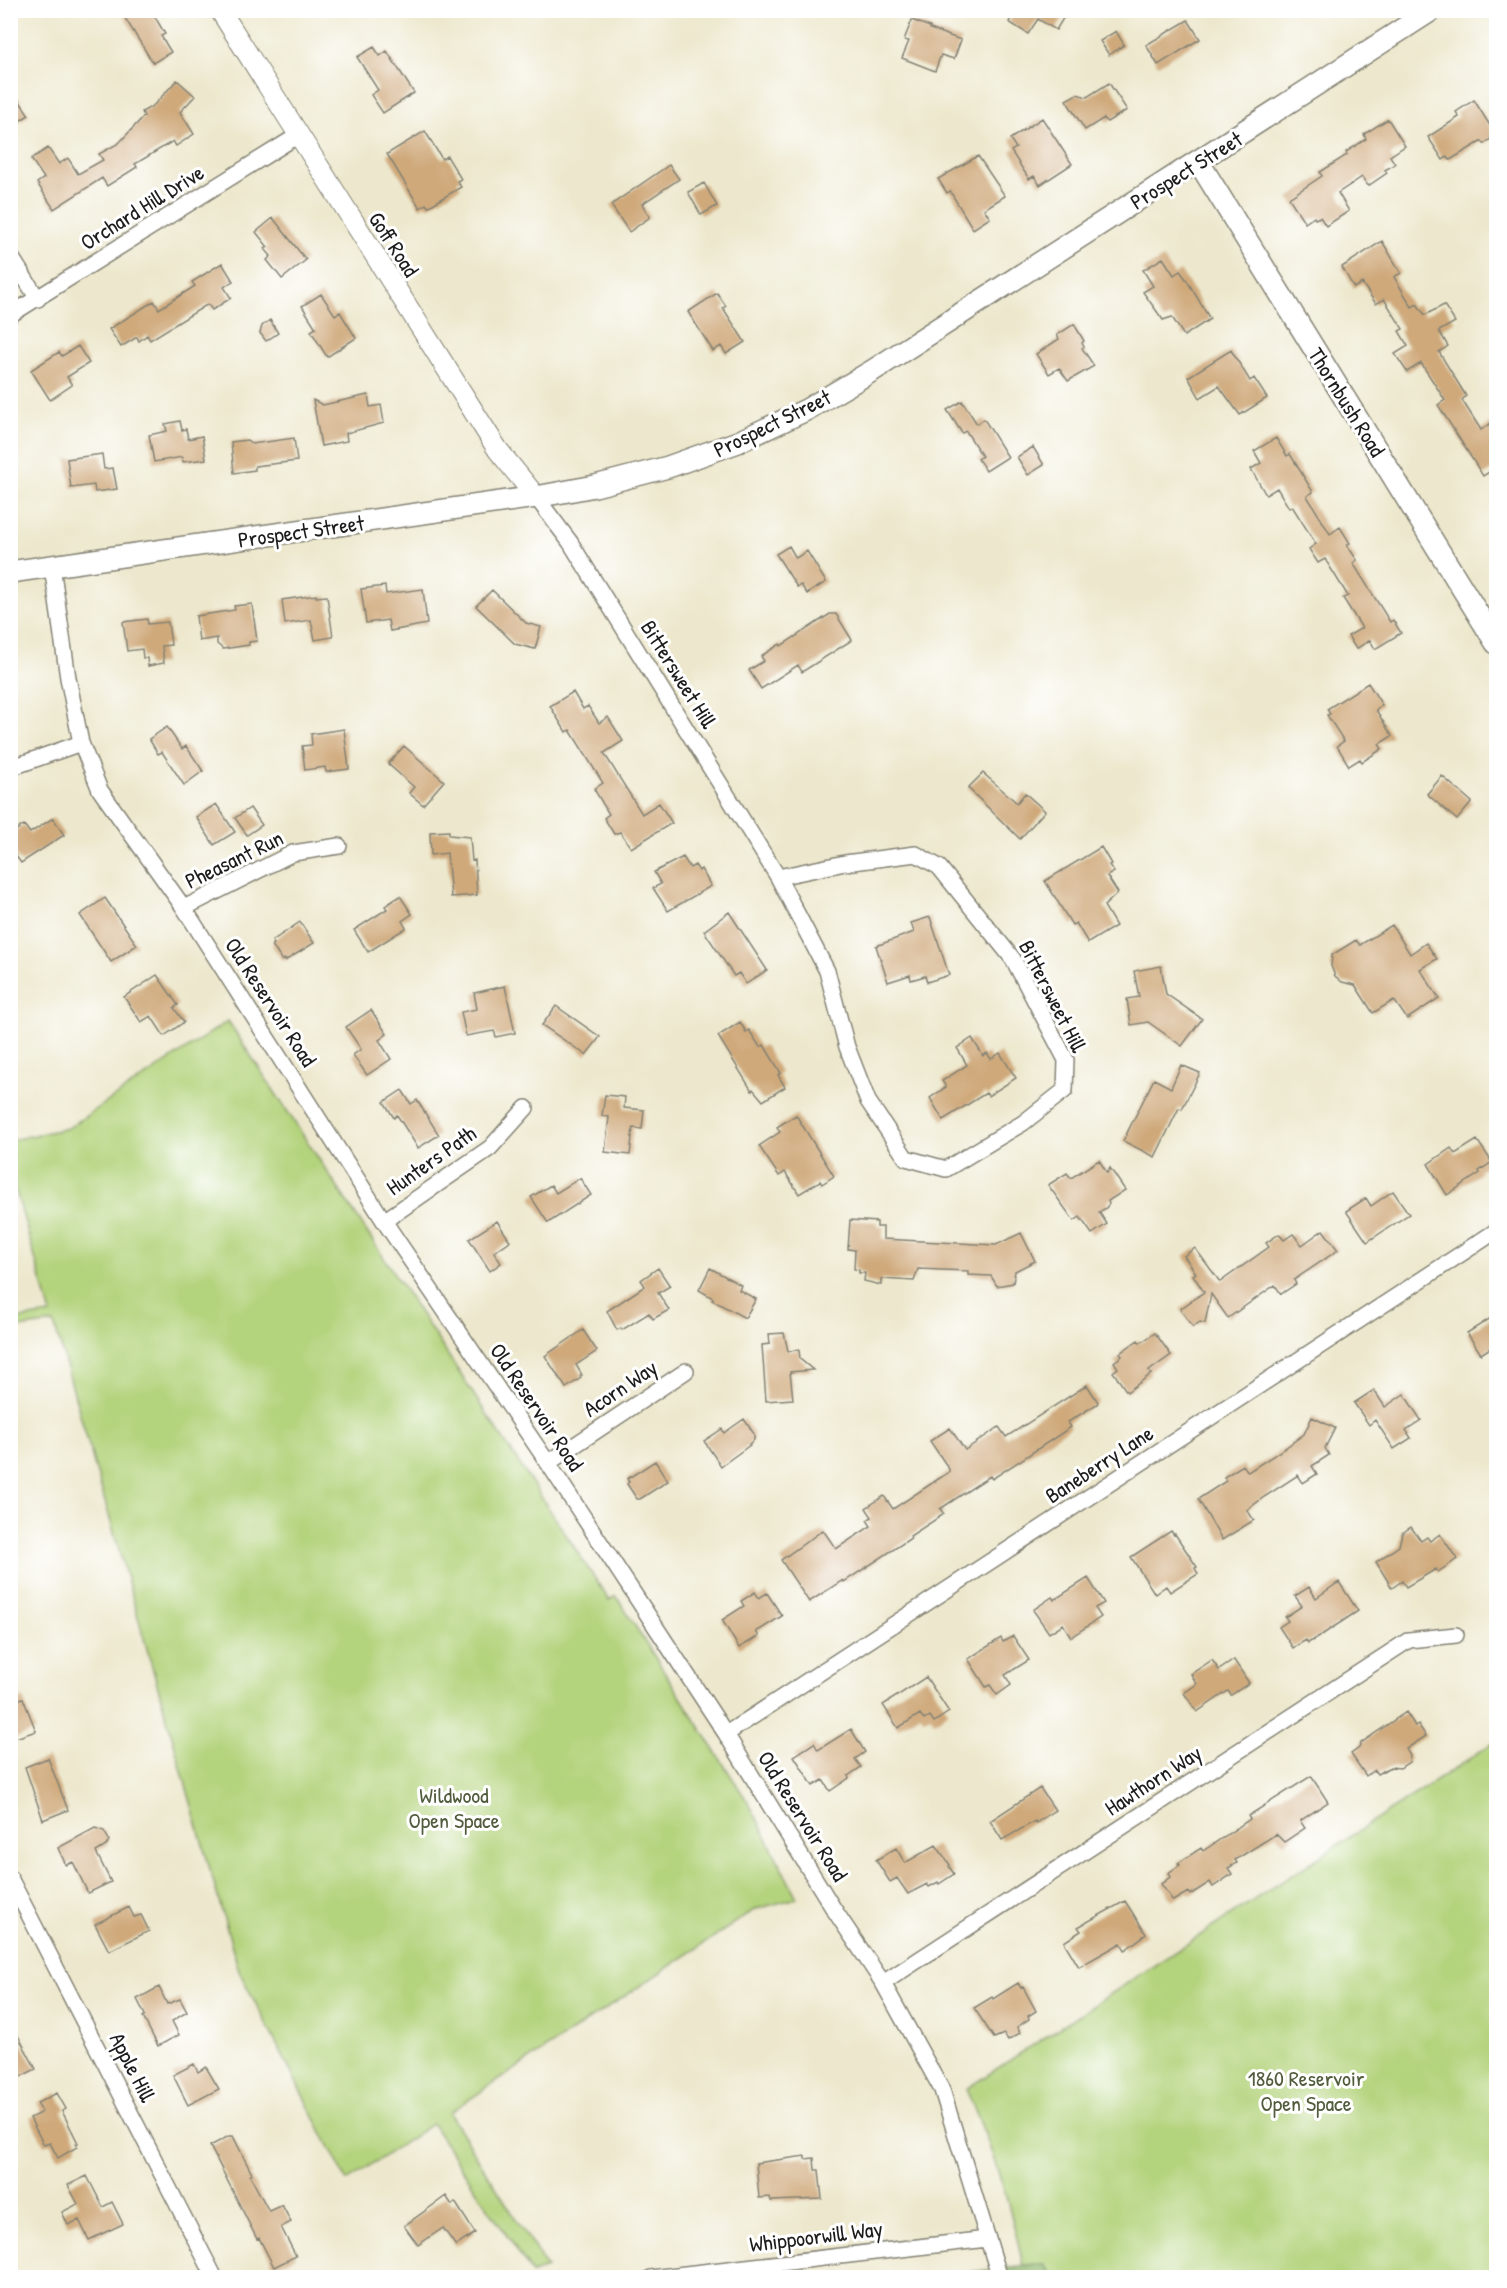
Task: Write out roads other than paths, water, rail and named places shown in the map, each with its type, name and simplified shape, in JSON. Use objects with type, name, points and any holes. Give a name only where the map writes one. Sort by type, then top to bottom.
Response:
[{"type":"main road","name":"Prospect Street","points":[[10,572],[536,497],[595,486],[703,456],[772,427],[872,371],[1432,10]]},
{"type":"main road","name":"Thornbush Road","points":[[1198,161],[1497,643]]},
{"type":"street","name":"Goff Road","points":[[220,10],[297,136],[498,450],[536,497]]},
{"type":"street","name":"Orchard Hill Drive","points":[[10,315],[297,136]]},
{"type":"street","points":[[10,255],[38,299]]},
{"type":"street","name":"Bittersweet Hill","points":[[536,497],[570,542],[778,878],[827,971],[847,1047],[868,1101],[906,1158],[946,1169],[1023,1123],[1065,1090],[1066,1060],[1013,959],[939,867],[916,854],[845,863],[778,878]]},
{"type":"street","name":"Old Reservoir Road","points":[[52,566],[68,678],[81,742],[100,790],[184,908],[384,1221],[548,1463],[726,1734],[833,1908],[883,1983],[942,2090],[999,2275]]},
{"type":"street","points":[[10,768],[81,742]]},
{"type":"street","name":"Pheasant Run","points":[[184,908],[293,853],[339,846]]},
{"type":"street","name":"Hunters Path","points":[[384,1221],[490,1148],[526,1108]]},
{"type":"street","name":"Baneberry Lane","points":[[726,1734],[1497,1231]]},
{"type":"street","name":"Acorn Way","points":[[548,1463],[686,1371]]},
{"type":"street","name":"Hawthorn Way","points":[[883,1983],[1409,1640],[1456,1635]]},
{"type":"street","name":"Apple Hill","points":[[10,1878],[214,2277]]},
{"type":"street","name":"Whippoorwill Way","points":[[651,2277],[987,2239]]},
{"type":"park label","name":"Wildwood Open Space","points":[[454,1808]]},
{"type":"park label","name":"1860 Reservoir Open Space","points":[[1306,2090]]}]
